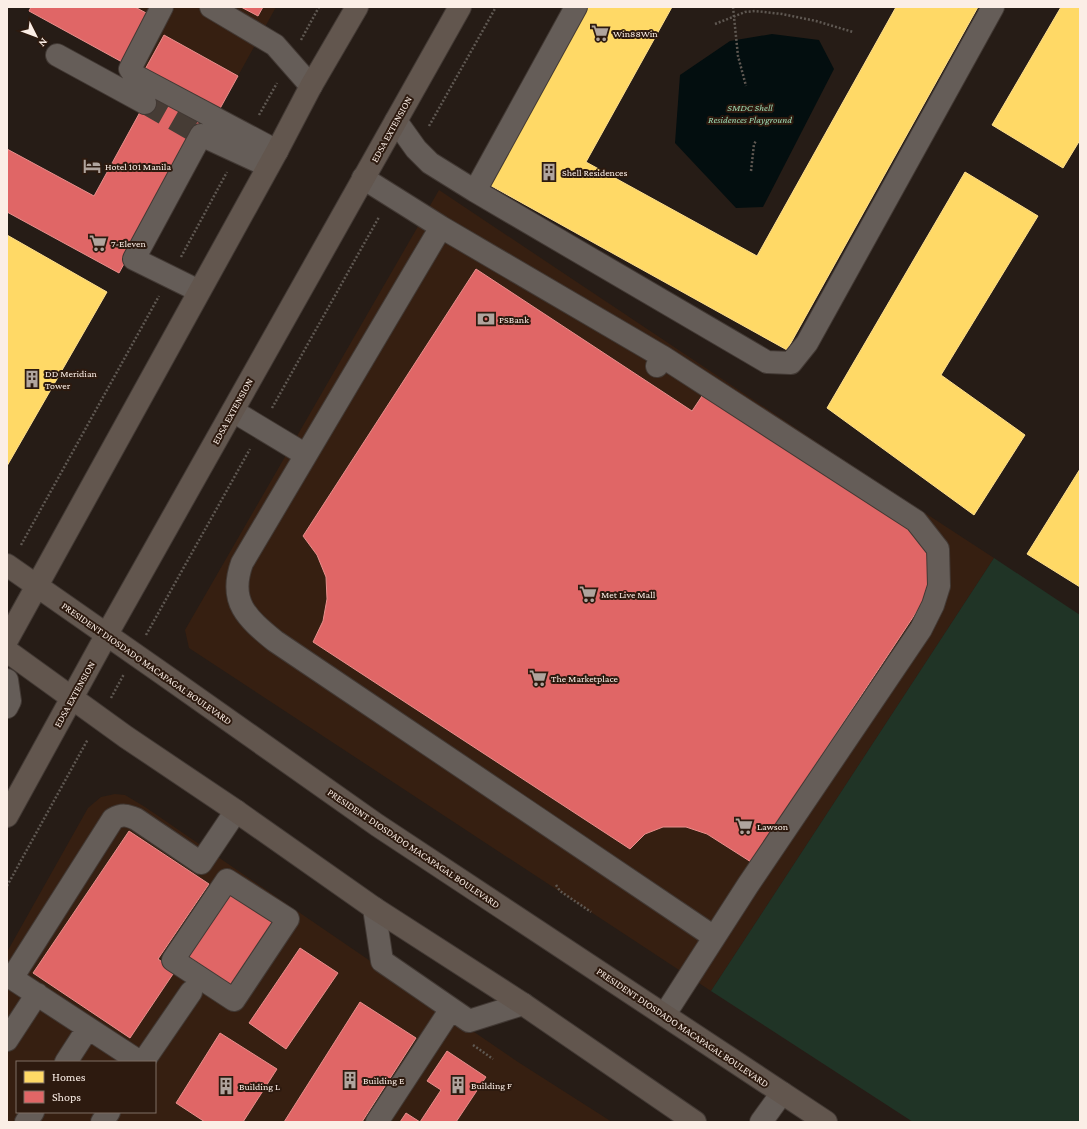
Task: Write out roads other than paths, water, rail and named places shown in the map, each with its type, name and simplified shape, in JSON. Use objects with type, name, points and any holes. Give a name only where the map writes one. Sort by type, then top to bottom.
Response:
[{"type":"main road","points":[[7,640],[273,158],[311,86],[357,7]]},
{"type":"main road","name":"EDSA EXTENSION","points":[[7,816],[107,634],[460,7]]},
{"type":"main road","name":"PRESIDENT DIOSDADO MACAPAGAL BOULEVARD","points":[[7,565],[377,825],[826,1122]]},
{"type":"main road","points":[[7,651],[126,737],[236,811],[374,908],[523,1004],[695,1122]]},
{"type":"street","points":[[162,7],[130,69],[134,75],[273,158]]},
{"type":"street","points":[[475,191],[576,7]]},
{"type":"street","points":[[396,121],[416,150],[430,163],[475,191],[767,362],[791,363],[807,343],[993,7]]},
{"type":"street","points":[[210,8],[275,45],[311,86]]},
{"type":"street","points":[[57,56],[144,103]]},
{"type":"street","points":[[199,291],[134,259],[198,133],[273,158]]},
{"type":"street","points":[[363,178],[916,521],[938,549],[939,586],[933,605],[921,629],[761,868],[748,885],[664,1014]]},
{"type":"street","points":[[441,227],[242,564],[238,576],[237,592],[242,606],[254,623],[275,641],[714,937]]},
{"type":"street","points":[[233,411],[306,455]]},
{"type":"street","points":[[7,680],[10,701],[7,707]]},
{"type":"street","points":[[139,1061],[9,976],[113,819],[120,815],[129,816],[136,819],[201,863],[236,811]]},
{"type":"street","points":[[227,880],[288,920],[234,1000],[173,960],[227,880]]},
{"type":"street","points":[[374,908],[382,961],[469,1021],[523,1004]]},
{"type":"street","points":[[142,1061],[191,992]]},
{"type":"street","points":[[7,1040],[37,994]]},
{"type":"street","points":[[378,1122],[451,1009]]},
{"type":"street","points":[[67,1061],[88,1028]]},
{"type":"street","points":[[761,1122],[782,1093]]},
{"type":"street","points":[[26,1122],[32,1113]]},
{"type":"street","points":[[102,1122],[108,1113]]},
{"type":"tunnel","points":[[145,103],[196,132]]},
{"type":"place","name":"Win88Win","points":[[600,33]]},
{"type":"place","name":"Hotel 101 Manila","points":[[92,166]]},
{"type":"place","name":"Shell Residences","points":[[549,172]]},
{"type":"place","name":"7-Eleven","points":[[98,243]]},
{"type":"place","name":"PSBank","points":[[486,319]]},
{"type":"place","name":"DD Meridian Tower","points":[[32,379]]},
{"type":"place","name":"Met Live Mall","points":[[588,594]]},
{"type":"place","name":"The Marketplace","points":[[538,678]]},
{"type":"place","name":"Lawson","points":[[744,826]]},
{"type":"place","name":"Building E","points":[[350,1080]]},
{"type":"place","name":"Building F","points":[[458,1085]]},
{"type":"place","name":"Building L","points":[[226,1086]]},
{"type":"park label","name":"SMDC Shell Residences Playground","points":[[750,112]]}]
